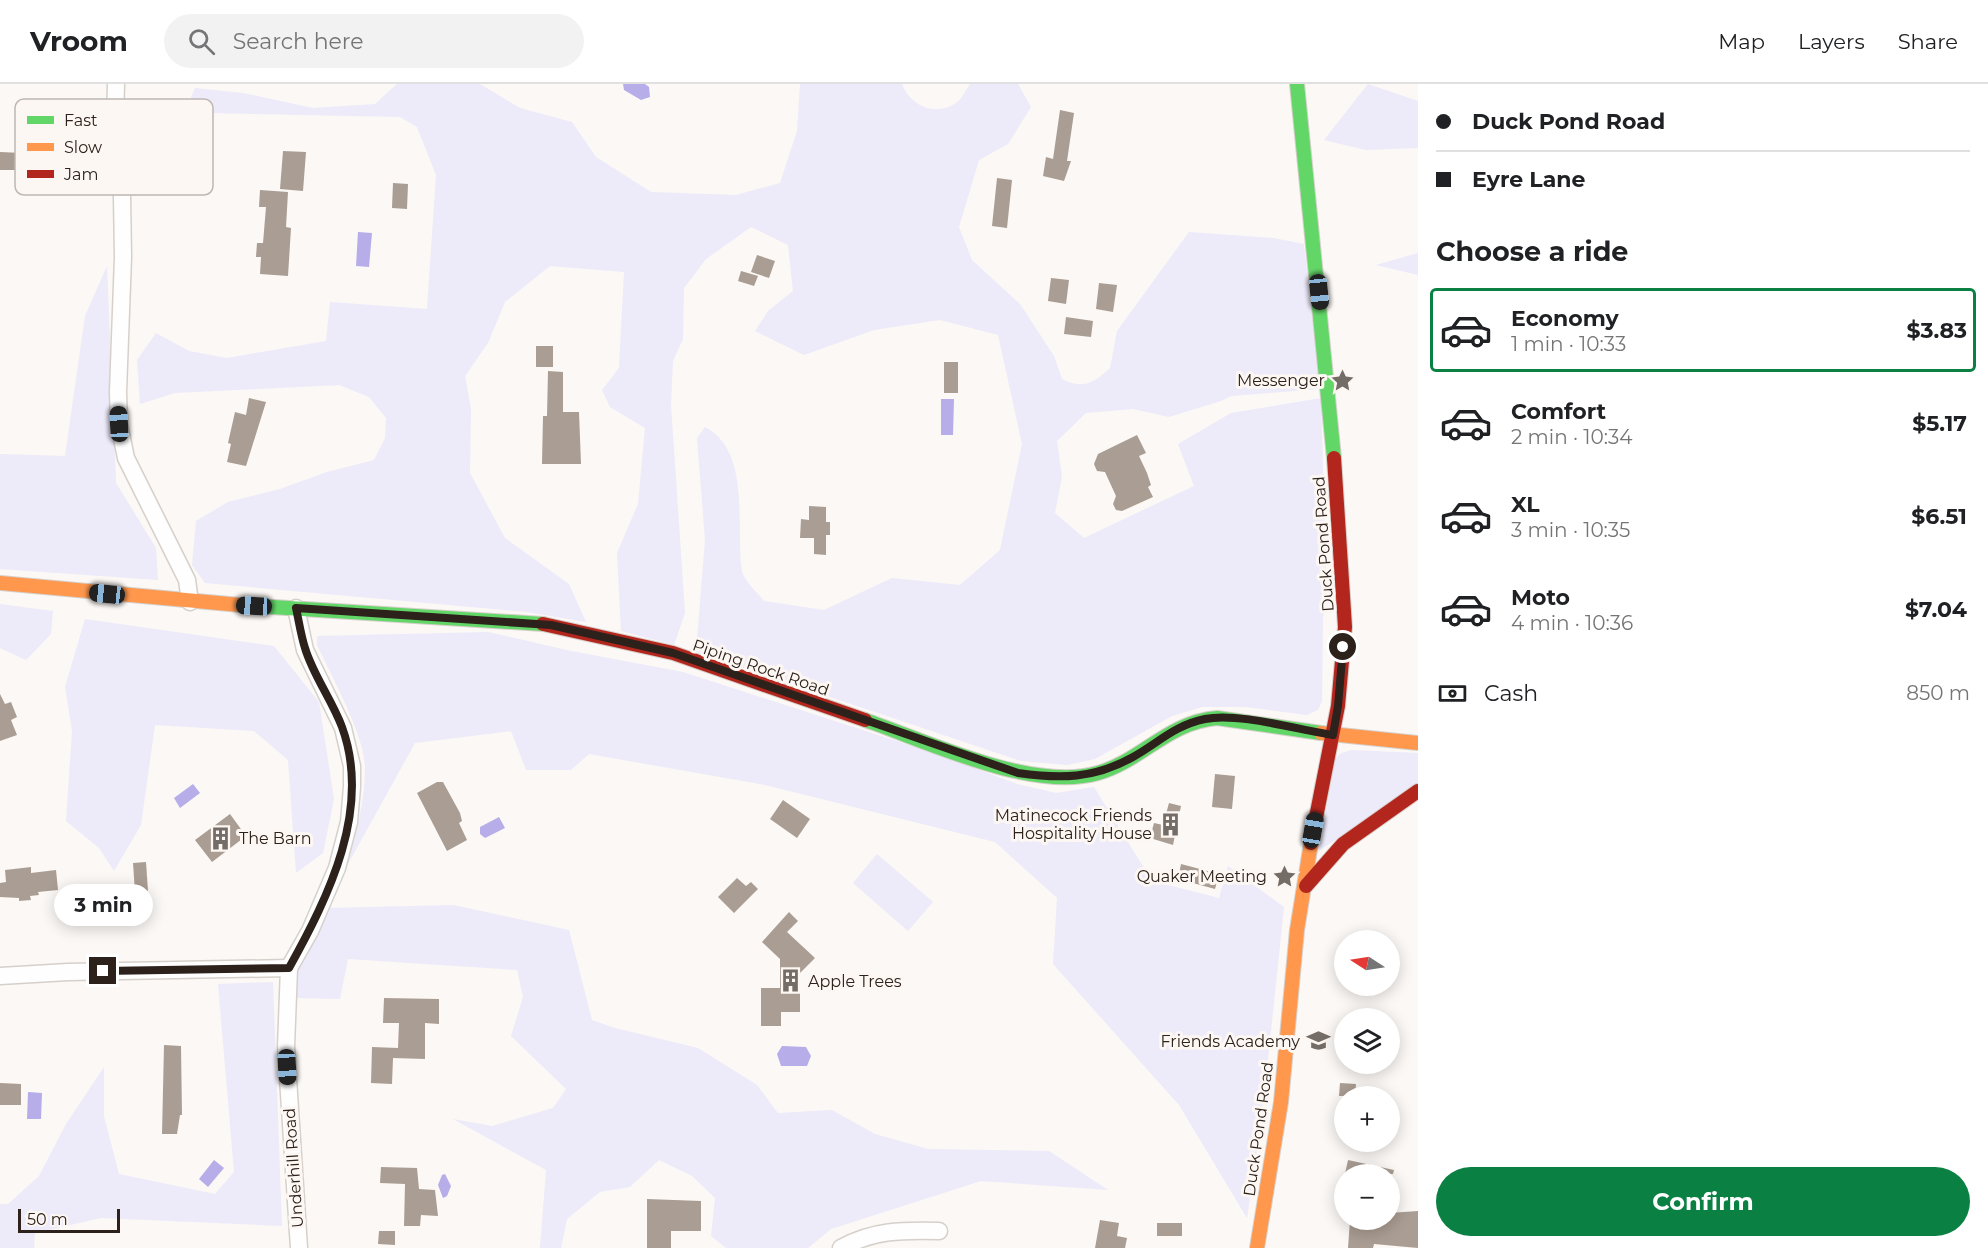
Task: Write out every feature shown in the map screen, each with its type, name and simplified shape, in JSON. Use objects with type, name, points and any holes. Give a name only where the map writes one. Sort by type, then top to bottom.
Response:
[{"type":"street","points":[[116,84],[116,99]]},
{"type":"street","name":"Duck Pond Road","points":[[1257,1248],[1281,1102],[1302,893],[1338,706],[1344,638],[1344,600],[1329,393],[1297,84]]},
{"type":"street","points":[[122,195],[123,257],[119,424],[126,459],[187,580],[190,602]]},
{"type":"street","name":"Piping Rock Road","points":[[0,583],[190,602],[551,625],[673,653],[1018,773],[1056,779],[1098,773],[1134,757],[1160,737],[1205,719],[1236,719],[1333,735],[1418,743]]},
{"type":"street","name":"Underhill Road","points":[[296,608],[305,650],[343,729],[352,766],[349,822],[337,868],[310,930],[289,968],[286,1047],[299,1248]]},
{"type":"street","points":[[1302,893],[1321,864],[1357,831],[1418,791]]},
{"type":"street","points":[[0,976],[289,968]]},
{"type":"street","points":[[841,1248],[863,1237],[884,1232],[939,1231]]},
{"type":"shaded area","points":[[397,84],[480,84],[520,108],[572,122],[596,157],[651,192],[736,195],[780,183],[797,131],[800,84],[902,84],[906,92],[917,103],[924,107],[940,109],[958,101],[970,84],[1018,84],[1031,107],[1008,144],[979,160],[959,227],[972,260],[1020,304],[1054,356],[1062,379],[1076,384],[1093,381],[1110,368],[1117,331],[1189,232],[1273,238],[1304,244],[1320,389],[1231,396],[1169,417],[1133,409],[1086,413],[1057,441],[1062,477],[1055,513],[1084,538],[1194,486],[1178,444],[1231,413],[1321,398],[1327,604],[1323,617],[1322,701],[1318,710],[1307,715],[1246,707],[1202,707],[1172,716],[1095,759],[1067,765],[1021,761],[696,652],[705,540],[697,438],[705,427],[720,438],[730,454],[736,472],[740,513],[740,554],[745,579],[764,601],[824,610],[892,578],[960,585],[1000,550],[1022,444],[998,335],[940,320],[874,330],[804,355],[755,331],[768,311],[793,291],[788,245],[751,227],[706,259],[684,288],[683,339],[673,361],[671,405],[685,613],[674,645],[621,631],[617,553],[638,504],[645,428],[610,407],[602,390],[619,368],[624,272],[550,266],[505,302],[488,343],[465,376],[471,409],[470,473],[505,538],[569,584],[586,622],[526,612],[205,583],[192,565],[196,521],[228,502],[280,489],[327,472],[374,460],[385,438],[386,418],[369,397],[339,385],[175,393],[140,404],[137,360],[156,333],[189,351],[227,358],[326,341],[330,302],[427,309],[436,175],[417,127],[400,117],[213,113],[213,99],[190,99],[195,88],[243,93],[313,108],[375,104]]},
{"type":"shaded area","points":[[623,84],[645,84],[649,87],[650,97],[641,100],[624,90]]},
{"type":"shaded area","points":[[1368,84],[1418,101],[1418,148],[1366,150],[1324,140]]},
{"type":"shaded area","points":[[358,232],[372,233],[369,267],[356,266]]},
{"type":"shaded area","points":[[1418,253],[1418,275],[1376,265]]},
{"type":"shaded area","points":[[107,266],[116,483],[156,548],[158,580],[0,569],[0,454],[65,456],[85,316]]},
{"type":"shaded area","points":[[941,399],[954,399],[953,435],[941,435]]},
{"type":"shaded area","points":[[0,604],[53,611],[51,634],[26,660],[0,648]]},
{"type":"shaded area","points":[[85,619],[274,646],[319,702],[334,799],[323,853],[296,873],[288,760],[254,731],[155,725],[141,825],[114,871],[99,848],[66,821],[72,731],[65,687]]},
{"type":"shaded area","points":[[488,632],[571,651],[683,672],[937,754],[1017,784],[1056,793],[1094,787],[1152,881],[1219,898],[1228,866],[1284,907],[1261,1126],[1247,1218],[1179,1105],[1053,964],[1057,898],[995,842],[765,785],[589,754],[571,770],[526,770],[511,731],[415,743],[348,864],[362,805],[365,781],[364,756],[347,707],[317,645],[317,636]]},
{"type":"shaded area","points":[[1352,750],[1418,753],[1418,783],[1319,851],[1335,759],[1341,753]]},
{"type":"shaded area","points":[[193,784],[200,793],[180,808],[174,798]]},
{"type":"shaded area","points":[[499,817],[505,828],[485,838],[480,834],[480,827]]},
{"type":"shaded area","points":[[877,854],[933,902],[908,931],[853,883]]},
{"type":"shaded area","points":[[453,905],[569,930],[592,1020],[615,1028],[698,1048],[757,1085],[778,1113],[832,1110],[875,1134],[928,1149],[1049,1151],[1108,1190],[981,1181],[831,1229],[808,1248],[726,1248],[711,1236],[715,1198],[692,1176],[659,1160],[630,1187],[600,1192],[567,1219],[561,1248],[540,1248],[546,1170],[453,1119],[492,1126],[553,1108],[566,1089],[511,1036],[523,997],[517,970],[348,959],[340,999],[295,998],[297,970],[328,908]]},
{"type":"shaded area","points":[[273,982],[282,1226],[101,1218],[35,1233],[34,1248],[0,1248],[0,1204],[8,1204],[39,1176],[66,1124],[104,1067],[104,1116],[119,1174],[215,1194],[234,1172],[218,984]]},
{"type":"shaded area","points":[[782,1046],[806,1047],[811,1056],[807,1066],[781,1066],[777,1054]]},
{"type":"shaded area","points":[[28,1092],[42,1093],[41,1119],[27,1119]]},
{"type":"shaded area","points":[[214,1160],[224,1168],[208,1187],[199,1179]]},
{"type":"shaded area","points":[[445,1174],[451,1186],[447,1196],[443,1198],[438,1185],[442,1175]]},
{"type":"building","points":[[1060,110],[1074,113],[1067,161],[1071,161],[1064,181],[1043,176],[1046,157],[1053,159]]},
{"type":"building","points":[[283,151],[306,152],[303,191],[280,189]]},
{"type":"building","points":[[0,152],[15,153],[15,170],[0,170]]},
{"type":"building","points":[[997,178],[1012,180],[1007,228],[992,226]]},
{"type":"building","points":[[393,183],[408,184],[407,209],[392,208]]},
{"type":"building","points":[[260,190],[288,192],[286,227],[291,228],[288,276],[260,274],[261,257],[256,257],[257,243],[263,243],[266,207],[259,207]]},
{"type":"building","points":[[757,255],[775,261],[769,278],[751,272]]},
{"type":"building","points":[[741,271],[758,276],[754,286],[738,281]]},
{"type":"building","points":[[1051,278],[1069,280],[1066,304],[1048,301]]},
{"type":"building","points":[[1099,283],[1117,285],[1113,312],[1096,309]]},
{"type":"building","points":[[1066,317],[1093,321],[1091,337],[1064,334]]},
{"type":"building","points":[[536,346],[553,346],[553,367],[536,367]]},
{"type":"building","points":[[944,362],[958,362],[958,393],[944,393]]},
{"type":"building","points":[[548,371],[563,372],[563,412],[579,412],[581,464],[542,464],[543,416],[547,416]]},
{"type":"building","points":[[249,398],[266,402],[246,466],[227,462],[231,444],[228,443],[235,412],[246,415]]},
{"type":"building","points":[[1137,435],[1146,453],[1139,456],[1147,473],[1151,485],[1148,487],[1153,497],[1122,511],[1116,510],[1113,504],[1116,496],[1105,472],[1097,471],[1094,464],[1098,454]]},
{"type":"building","points":[[809,506],[826,507],[826,522],[830,522],[830,535],[826,535],[826,555],[814,554],[814,538],[800,538],[801,519],[809,520]]},
{"type":"building","points":[[0,694],[5,704],[11,702],[17,717],[11,720],[17,735],[0,741]]},
{"type":"building","points":[[1215,774],[1235,776],[1232,809],[1212,807]]},
{"type":"building","points":[[437,782],[443,782],[460,813],[462,821],[459,823],[467,840],[447,851],[417,793]]},
{"type":"building","points":[[783,800],[810,819],[797,838],[770,819]]},
{"type":"building","name":"Matinecock Friends Hospitality House","points":[[1169,803],[1181,806],[1173,845],[1150,838],[1154,823],[1163,825]]},
{"type":"building","name":"The Barn","points":[[230,814],[246,836],[212,862],[195,840]]},
{"type":"building","points":[[146,862],[148,891],[135,892],[133,863]]},
{"type":"building","points":[[1181,864],[1219,874],[1215,889],[1178,879]]},
{"type":"building","points":[[31,867],[31,873],[56,870],[58,890],[38,892],[39,895],[30,896],[31,900],[19,901],[19,898],[0,897],[0,883],[6,882],[5,870]]},
{"type":"building","points":[[737,878],[746,886],[751,882],[758,889],[734,913],[718,897]]},
{"type":"building","name":"Apple Trees","points":[[789,912],[798,921],[787,932],[815,958],[800,973],[800,1012],[781,1012],[781,1026],[761,1026],[761,988],[780,988],[780,959],[762,942]]},
{"type":"building","points":[[384,998],[439,999],[439,1024],[425,1023],[425,1059],[393,1058],[392,1084],[371,1083],[372,1047],[398,1048],[399,1023],[383,1023]]},
{"type":"building","points":[[164,1045],[181,1046],[182,1115],[180,1115],[177,1134],[162,1134]]},
{"type":"building","points":[[0,1083],[21,1084],[21,1105],[0,1105]]},
{"type":"building","points":[[1340,1083],[1356,1084],[1356,1086],[1340,1086]]},
{"type":"building","points":[[1348,1160],[1366,1164],[1347,1164]]},
{"type":"building","points":[[381,1167],[417,1168],[419,1189],[435,1190],[438,1216],[421,1215],[420,1226],[404,1226],[405,1184],[380,1183]]},
{"type":"building","points":[[647,1199],[701,1201],[701,1231],[671,1231],[671,1248],[647,1248]]},
{"type":"building","points":[[1418,1211],[1418,1248],[1374,1244],[1373,1248],[1348,1248],[1349,1230],[1400,1230],[1400,1212]]},
{"type":"building","points":[[1100,1220],[1119,1223],[1117,1236],[1127,1238],[1125,1248],[1095,1248]]},
{"type":"building","points":[[1157,1223],[1182,1223],[1182,1236],[1157,1236]]},
{"type":"building","points":[[379,1231],[395,1231],[395,1245],[378,1244]]},
{"type":"traffic: fast","points":[[1297,84],[1334,458]]},
{"type":"traffic: fast","points":[[240,605],[543,624]]},
{"type":"traffic: fast","points":[[865,720],[981,762],[1043,776],[1072,777],[1098,773],[1113,767],[1169,734],[1200,721],[1217,718],[1321,733]]},
{"type":"traffic: slow","points":[[0,583],[240,605]]},
{"type":"traffic: slow","points":[[1321,733],[1418,743]]},
{"type":"traffic: slow","points":[[1257,1248],[1281,1102],[1297,930],[1311,843]]},
{"type":"traffic: jam","points":[[1311,843],[1338,706],[1345,627],[1334,458]]},
{"type":"traffic: jam","points":[[543,624],[673,653],[865,720]]},
{"type":"traffic: jam","points":[[1306,886],[1343,844],[1418,791]]},
{"type":"place","name":"Messenger","points":[[1343,380]]},
{"type":"place","name":"Matinecock Friends Hospitality House","points":[[1170,824]]},
{"type":"place","name":"The Barn","points":[[221,838]]},
{"type":"place","name":"Quaker Meeting","points":[[1285,876]]},
{"type":"place","name":"Apple Trees","points":[[790,981]]},
{"type":"place","name":"Friends Academy","points":[[1318,1041]]},
{"type":"route","points":[[103,971],[289,968],[310,930],[337,868],[349,822],[352,766],[343,729],[305,650],[296,608],[444,616],[551,625],[673,653],[1018,773],[1056,779],[1098,773],[1134,757],[1160,737],[1205,719],[1236,719],[1333,735],[1343,647]]}]
